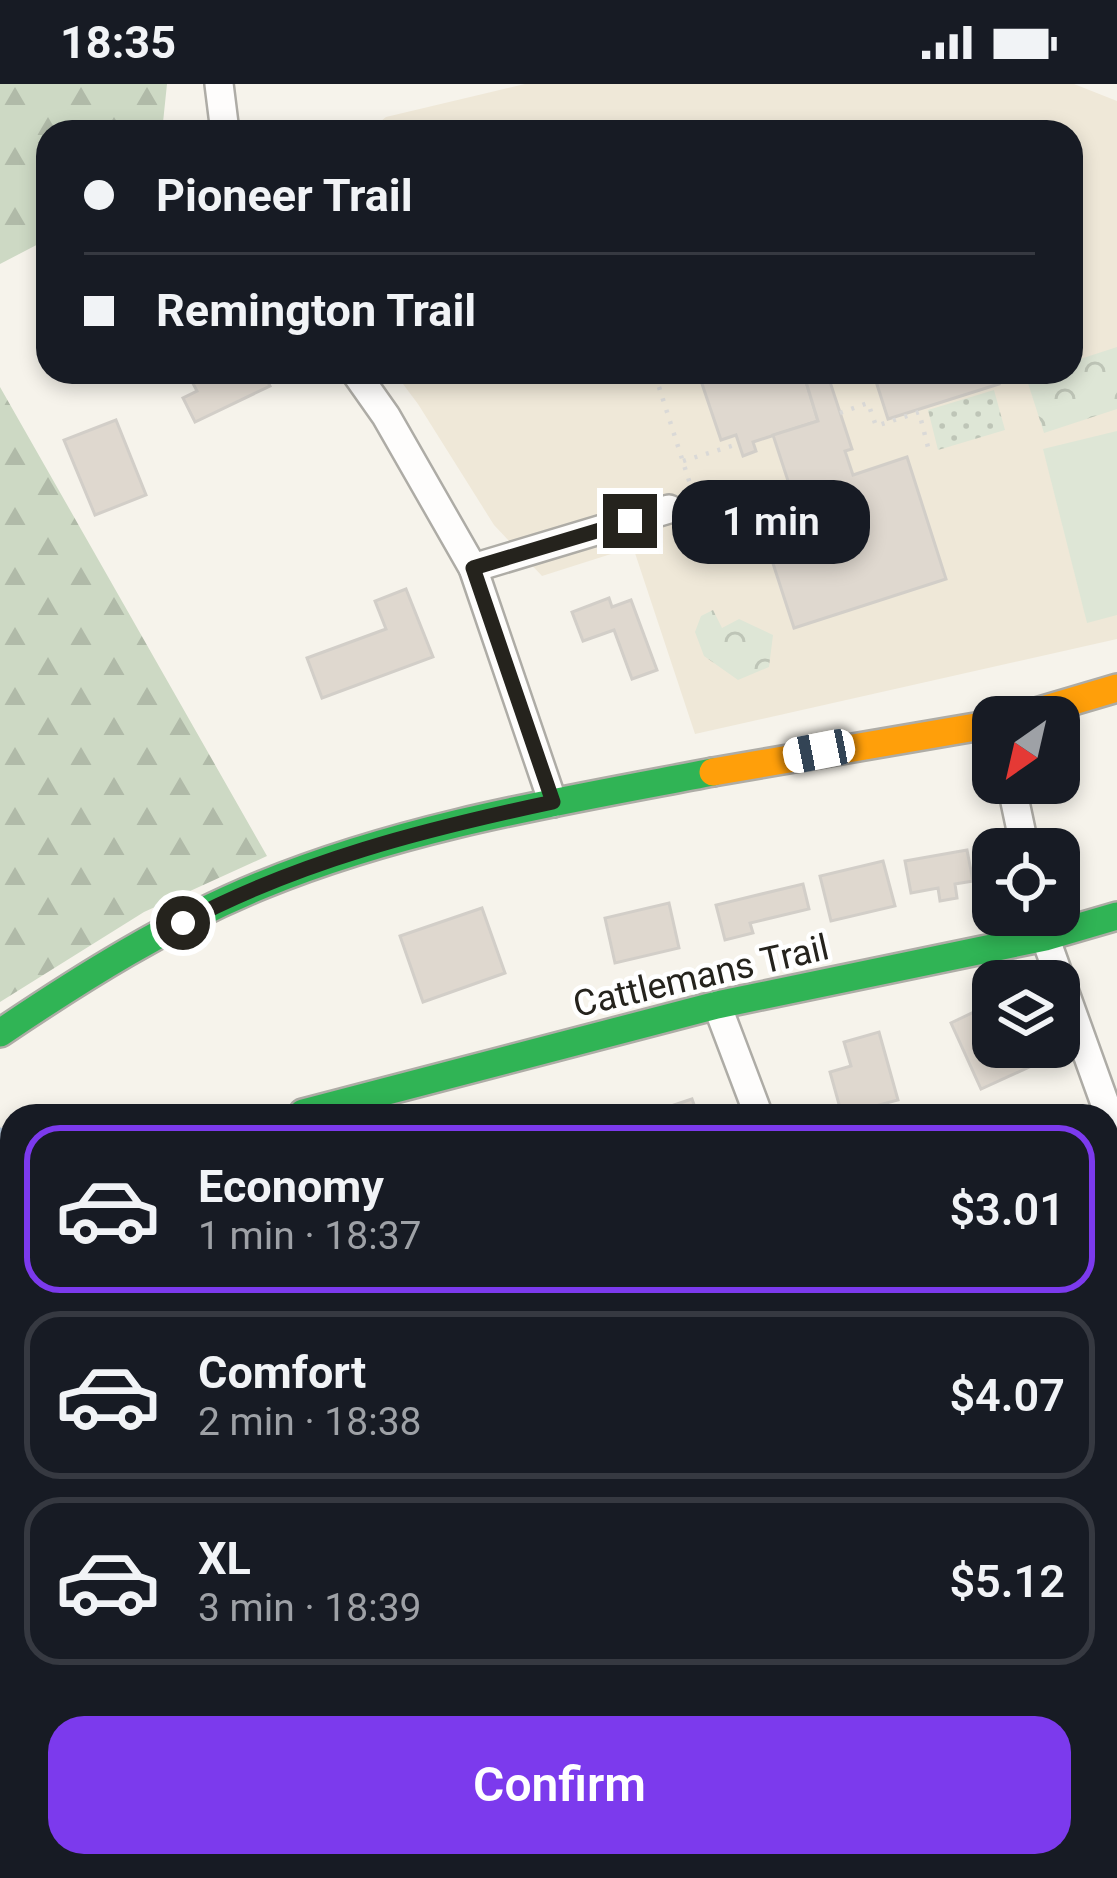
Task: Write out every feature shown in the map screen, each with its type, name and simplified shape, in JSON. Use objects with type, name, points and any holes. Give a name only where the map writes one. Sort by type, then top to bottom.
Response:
[{"type":"main road","points":[[1080,699],[1117,688]]},
{"type":"main road","points":[[0,1033],[106,965],[214,907],[334,858],[405,836],[553,802],[972,727]]},
{"type":"main road","name":"Cattlemans Trail","points":[[1080,921],[1117,916]]},
{"type":"main road","name":"Cattlemans Trail","points":[[338,1104],[1001,936]]},
{"type":"street","points":[[219,84],[224,120]]},
{"type":"street","points":[[363,384],[473,568],[553,802]]},
{"type":"street","points":[[473,568],[669,509]]},
{"type":"street","points":[[1046,936],[1105,1104]]},
{"type":"street","points":[[717,1005],[754,1104]]},
{"type":"path","points":[[659,387],[700,514],[790,487]]},
{"type":"path","points":[[840,413],[868,403],[876,426],[919,412],[929,451]]},
{"type":"path","points":[[682,461],[738,444]]},
{"type":"shaded area","points":[[525,84],[1074,84],[1117,101],[1117,639],[695,734],[633,547],[542,576],[494,525],[403,384],[1083,384],[1083,120],[382,120]]},
{"type":"green space","points":[[0,84],[167,84],[163,120],[36,120],[36,245],[0,264]]},
{"type":"green space","points":[[1117,347],[1117,409],[1044,433],[1028,384],[1083,384],[1083,358]]},
{"type":"green space","points":[[0,387],[267,856],[144,912],[0,1002]]},
{"type":"green space","points":[[994,390],[1005,430],[938,450],[928,410]]},
{"type":"green space","points":[[1117,431],[1117,615],[1087,623],[1043,449]]},
{"type":"green space","points":[[713,610],[722,628],[739,619],[773,635],[769,667],[738,680],[704,656],[695,632],[701,616]]},
{"type":"building","points":[[193,384],[270,386],[195,422],[183,398],[197,391]]},
{"type":"building","points":[[702,384],[807,384],[818,421],[753,442],[756,451],[743,456],[736,435],[721,440]]},
{"type":"building","points":[[807,384],[831,384],[852,449],[845,451],[853,475],[907,457],[946,579],[794,628],[754,505],[792,493],[773,435],[818,421]]},
{"type":"building","points":[[877,384],[999,384],[888,419]]},
{"type":"building","points":[[116,420],[146,495],[95,515],[64,440]]},
{"type":"building","points":[[406,589],[433,657],[322,698],[307,658],[386,629],[375,601]]},
{"type":"building","points":[[609,598],[612,607],[631,600],[657,670],[632,679],[614,630],[583,641],[572,612]]},
{"type":"building","points":[[967,850],[972,881],[955,884],[957,898],[940,901],[938,888],[911,893],[905,861]]},
{"type":"building","points":[[883,861],[895,906],[831,921],[820,876]]},
{"type":"building","points":[[803,884],[809,909],[750,923],[753,933],[725,940],[716,905]]},
{"type":"building","points":[[669,903],[679,948],[615,963],[605,918]]},
{"type":"building","points":[[482,908],[505,973],[423,1002],[400,936]]},
{"type":"building","points":[[972,1013],[972,1068],[1027,1068],[981,1089],[951,1023]]},
{"type":"building","points":[[879,1032],[898,1100],[839,1104],[830,1072],[851,1066],[844,1042]]},
{"type":"traffic: fast","points":[[0,1033],[160,934],[316,864],[484,817],[713,772]]},
{"type":"traffic: fast","points":[[338,1104],[717,1005],[1045,937],[1117,916]]},
{"type":"traffic: slow","points":[[1080,699],[1117,688]]},
{"type":"traffic: slow","points":[[713,772],[972,728]]},
{"type":"route","points":[[183,923],[334,858],[405,836],[553,802],[473,568],[630,521]]}]
